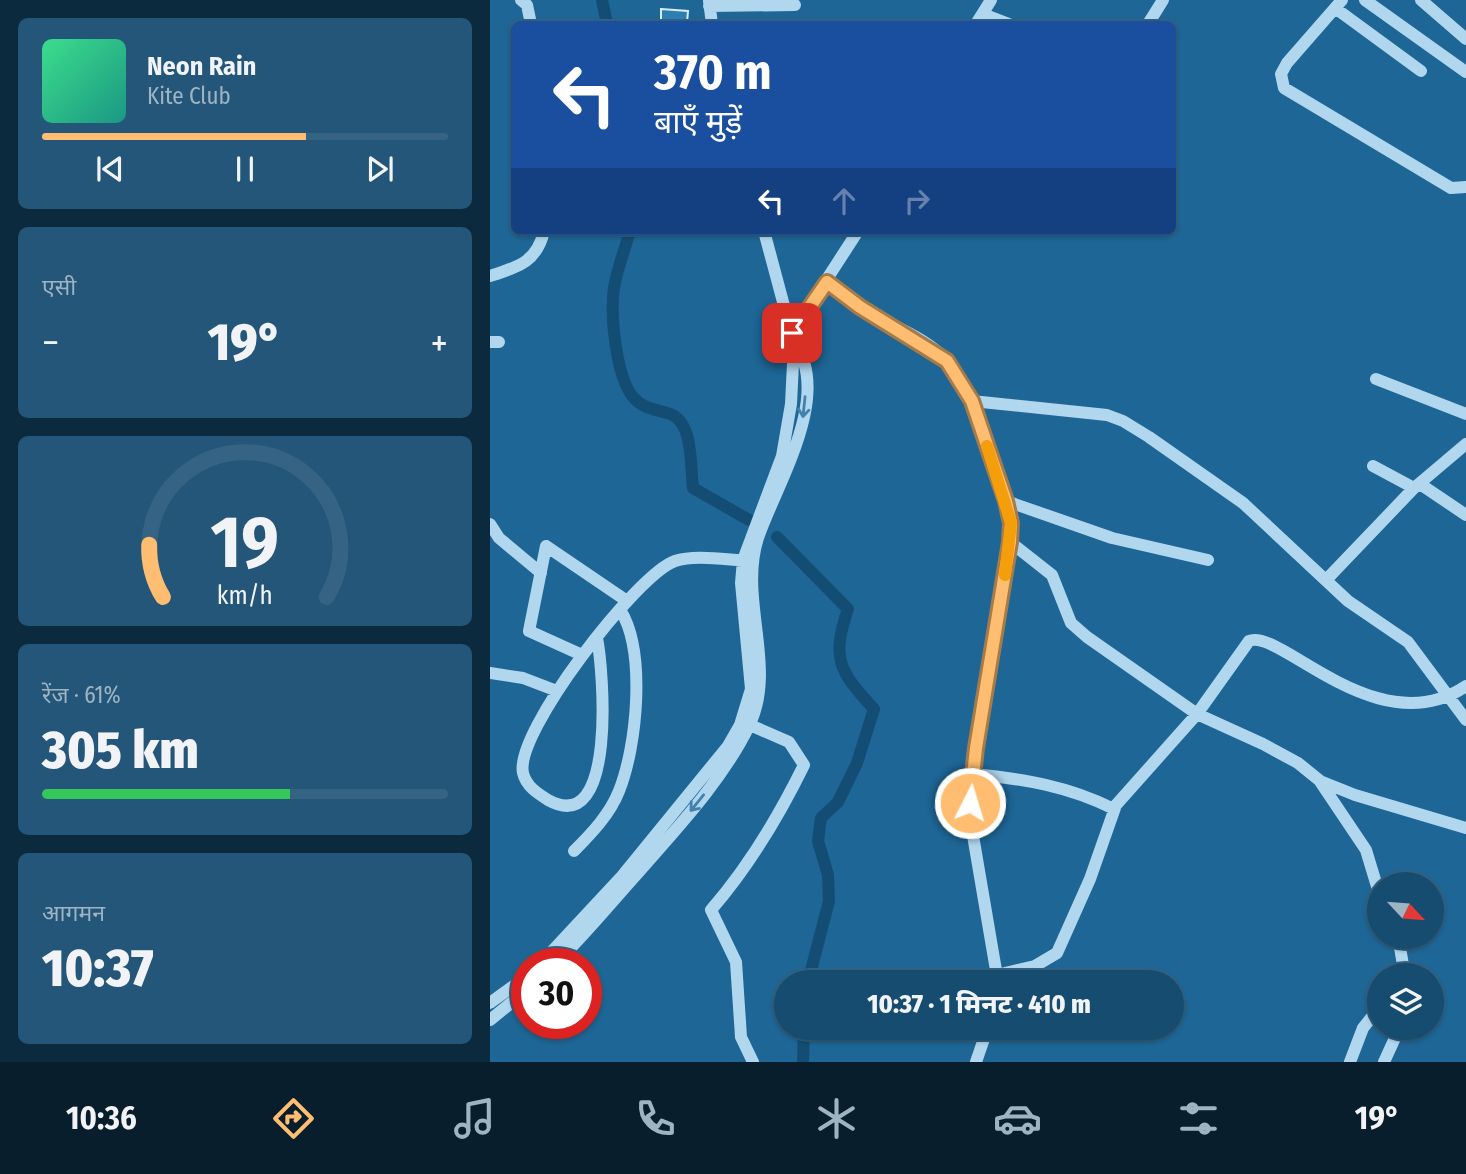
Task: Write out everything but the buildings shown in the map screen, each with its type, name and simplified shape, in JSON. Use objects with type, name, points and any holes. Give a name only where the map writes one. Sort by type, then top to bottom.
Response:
[{"type":"street","points":[[521,0],[527,5],[530,21]]},
{"type":"street","points":[[979,19],[991,0]]},
{"type":"street","points":[[1150,21],[1163,0]]},
{"type":"street","points":[[1365,0],[1466,72]]},
{"type":"street","points":[[1420,0],[1466,39]]},
{"type":"street","points":[[712,21],[709,3],[794,5]]},
{"type":"street","points":[[1421,71],[1338,4],[1287,63],[1281,74],[1284,88],[1451,188],[1466,187]]},
{"type":"street","points":[[490,276],[526,263],[541,246],[543,235]]},
{"type":"street","points":[[555,948],[622,876],[728,746],[740,725],[751,689],[741,583],[782,456],[791,404],[793,338],[765,235]]},
{"type":"street","points":[[793,338],[856,235]]},
{"type":"street","points":[[827,282],[860,307],[947,361],[972,401],[1006,501],[1011,523],[1010,542],[972,774],[970,818],[972,846],[996,970]]},
{"type":"street","points":[[1376,379],[1466,414]]},
{"type":"street","points":[[972,401],[1107,415],[1123,421],[1242,503],[1366,615],[1408,642],[1447,698],[1466,720]]},
{"type":"street","points":[[1326,580],[1417,486],[1466,444]]},
{"type":"street","points":[[1374,466],[1417,486],[1466,515]]},
{"type":"street","points":[[1006,501],[1112,538],[1208,560]]},
{"type":"street","points":[[490,524],[499,538],[541,573]]},
{"type":"street","points":[[1010,542],[1052,575],[1068,617],[1076,628],[1196,714],[1263,744],[1298,763],[1319,780],[1354,795],[1466,828]]},
{"type":"street","points":[[574,851],[609,810],[627,765],[635,720],[634,647],[624,606],[546,546],[529,631],[582,655]]},
{"type":"street","points":[[597,638],[604,731],[600,765],[583,796],[567,806],[552,802],[534,790],[523,774],[522,764],[535,732],[557,691],[582,655],[624,606],[661,569],[673,561],[748,561]]},
{"type":"street","points":[[569,948],[701,798],[750,725],[760,678],[748,561]]},
{"type":"street","points":[[1023,970],[1057,953],[1090,880],[1114,809],[1196,714],[1249,641],[1255,638],[1273,644],[1327,679],[1378,698],[1419,702],[1447,698],[1466,685]]},
{"type":"street","points":[[490,673],[523,678],[557,691]]},
{"type":"street","points":[[750,725],[789,742],[804,765],[777,820],[744,872],[711,910],[736,962],[741,1037],[753,1062]]},
{"type":"street","points":[[972,774],[1020,778],[1060,786],[1114,809]]},
{"type":"street","points":[[1319,780],[1366,850],[1373,872]]},
{"type":"street","points":[[490,1003],[511,988]]},
{"type":"street","points":[[490,1020],[511,1003]]},
{"type":"street","points":[[1350,1062],[1367,1023]]},
{"type":"street","points":[[976,1062],[984,1040]]},
{"type":"street","points":[[1384,1062],[1394,1040]]},
{"type":"waterway","points":[[602,0],[606,21]]},
{"type":"waterway","points":[[629,235],[617,274],[613,300],[618,360],[627,387],[640,404],[676,417],[682,424],[691,455],[693,488],[749,520]]},
{"type":"waterway","points":[[777,537],[848,609],[840,640],[841,664],[853,684],[874,709],[857,763],[838,802],[821,818],[818,841],[828,875],[829,901],[811,970]]},
{"type":"waterway","points":[[803,1062],[804,1040]]},
{"type":"slow traffic","points":[[987,446],[1011,523],[1005,575]]},
{"type":"route","points":[[792,333],[827,282],[860,307],[932,349],[947,361],[972,401],[1011,523],[970,803]]}]
